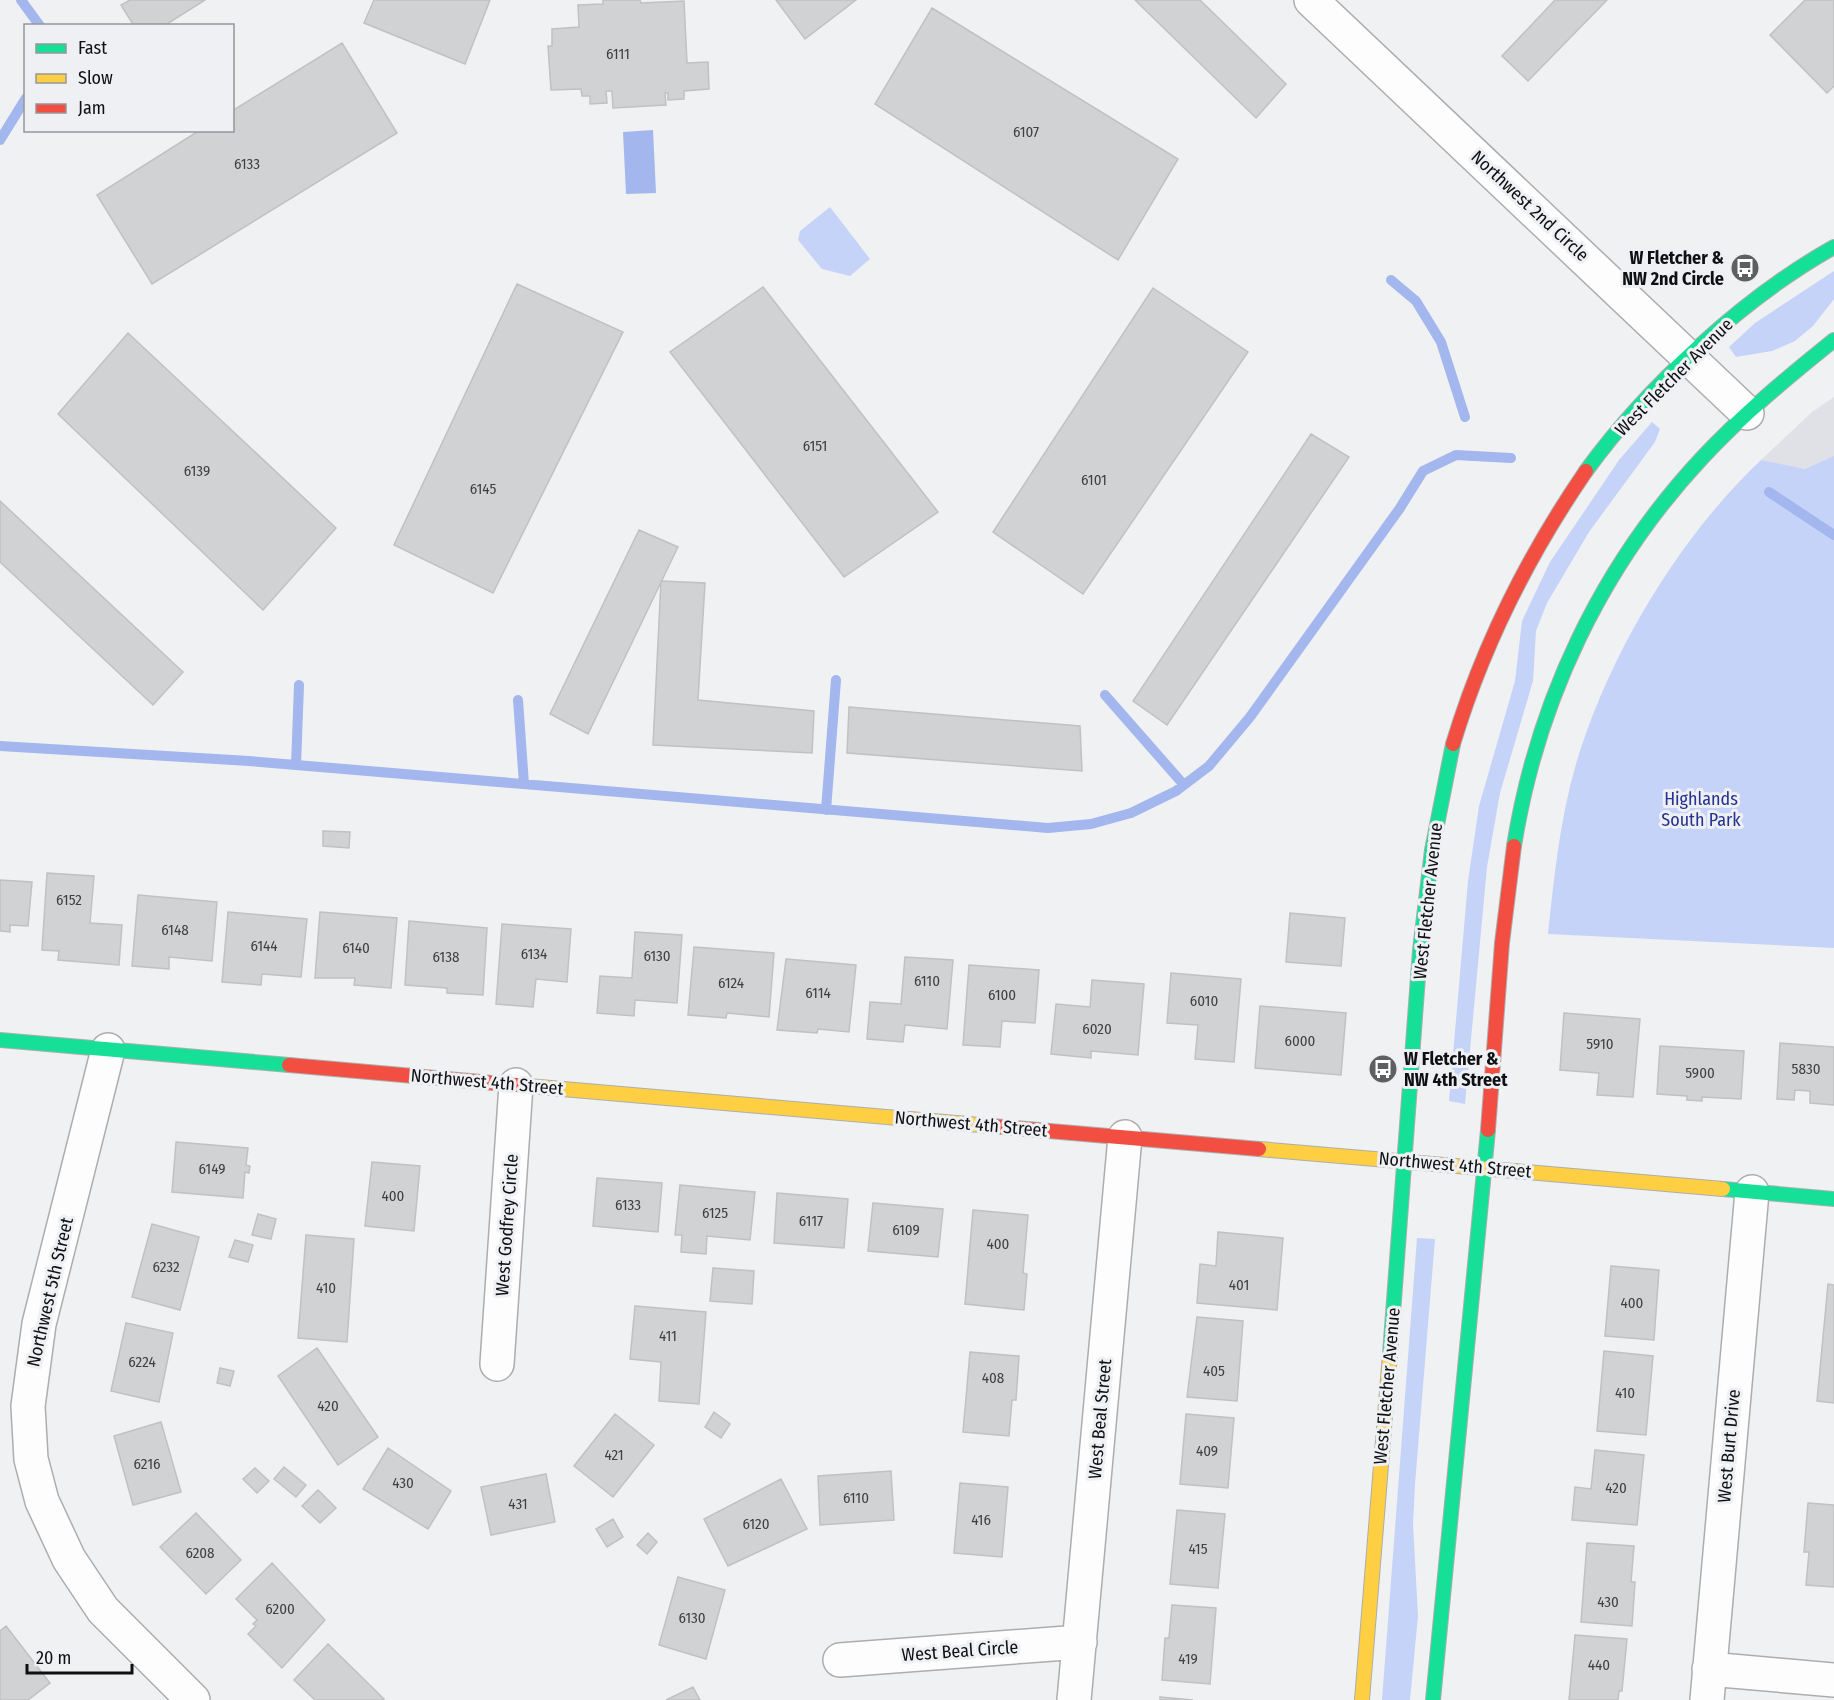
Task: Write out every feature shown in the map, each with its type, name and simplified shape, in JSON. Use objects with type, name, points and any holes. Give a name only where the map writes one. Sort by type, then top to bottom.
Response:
[{"type":"main road","name":"West Fletcher Avenue","points":[[1362,1700],[1429,878],[1440,801],[1461,720],[1482,660],[1518,579],[1567,500],[1620,427],[1690,357],[1750,302],[1834,247]]},
{"type":"main road","points":[[1433,1700],[1485,1167],[1509,874],[1521,804],[1538,738],[1575,641],[1619,560],[1661,502],[1773,388],[1834,340]]},
{"type":"main road","name":"Northwest 4th Street","points":[[0,1040],[1834,1199]]},
{"type":"street","name":"Northwest 2nd Circle","points":[[1311,0],[1747,413]]},
{"type":"street","name":"Northwest 5th Street","points":[[108,1050],[39,1324],[28,1406],[31,1459],[42,1501],[69,1559],[80,1576],[103,1610],[193,1700]]},
{"type":"street","name":"West Godfrey Circle","points":[[497,1364],[516,1085]]},
{"type":"street","name":"West Beal Street","points":[[1074,1700],[1125,1137]]},
{"type":"street","name":"West Burt Drive","points":[[1708,1684],[1752,1192]]},
{"type":"street","name":"West Beal Circle","points":[[840,1660],[1080,1642]]},
{"type":"street","points":[[1708,1684],[1834,1680]]},
{"type":"shaded area","points":[[653,130],[656,193],[626,194],[623,132]]},
{"type":"shaded area","points":[[1834,397],[1834,472],[1775,465],[1761,460],[1812,412]]},
{"type":"green space","points":[[830,207],[870,259],[850,276],[822,269],[798,240],[800,231]]},
{"type":"green space","points":[[1834,271],[1834,299],[1813,326],[1795,341],[1772,351],[1736,357],[1729,347],[1755,323]]},
{"type":"green space","points":[[1652,422],[1660,429],[1655,442],[1589,532],[1547,603],[1536,631],[1533,681],[1500,793],[1487,867],[1465,1104],[1449,1101],[1468,881],[1479,806],[1515,681],[1522,621],[1550,562],[1619,460]]},
{"type":"green space","name":"Highlands South Park","points":[[1834,456],[1834,948],[1548,934],[1562,827],[1576,764],[1607,682],[1650,600],[1702,525],[1761,460],[1805,469]]},
{"type":"green space","points":[[1417,1238],[1435,1239],[1413,1524],[1418,1616],[1410,1700],[1382,1700]]},
{"type":"building","points":[[130,0],[205,0],[167,24],[133,24],[121,5]]},
{"type":"building","points":[[374,0],[490,0],[465,64],[364,23]]},
{"type":"building","points":[[603,0],[640,0],[641,3],[684,1],[687,63],[708,62],[709,89],[684,91],[684,99],[668,100],[668,93],[665,93],[666,105],[613,108],[612,91],[606,91],[607,103],[590,104],[590,96],[582,96],[581,89],[551,90],[548,46],[552,46],[552,29],[579,27],[578,5],[603,4]]},
{"type":"building","points":[[776,0],[856,0],[805,39]]},
{"type":"building","points":[[1135,0],[1200,0],[1286,84],[1256,118]]},
{"type":"building","points":[[1555,0],[1607,0],[1528,81],[1502,56]]},
{"type":"building","points":[[1805,0],[1834,0],[1834,86],[1827,93],[1770,35]]},
{"type":"building","points":[[1805,0],[1834,0],[1834,86],[1827,93],[1770,35]]},
{"type":"building","points":[[932,8],[1178,159],[1118,260],[875,104]]},
{"type":"building","points":[[342,43],[397,133],[152,284],[97,195],[197,132],[234,132],[234,110]]},
{"type":"building","points":[[517,284],[623,332],[493,593],[394,545]]},
{"type":"building","points":[[763,287],[938,512],[844,577],[670,352]]},
{"type":"building","points":[[1153,288],[1248,352],[1083,594],[993,532]]},
{"type":"building","points":[[128,333],[336,528],[263,610],[58,414]]},
{"type":"building","points":[[1311,434],[1349,457],[1167,725],[1133,701]]},
{"type":"building","points":[[0,501],[183,672],[153,705],[0,562]]},
{"type":"building","points":[[639,530],[678,547],[588,734],[550,714]]},
{"type":"building","points":[[661,581],[705,583],[698,700],[814,711],[812,753],[653,745]]},
{"type":"building","points":[[849,707],[1080,726],[1082,771],[847,753]]},
{"type":"building","points":[[323,831],[350,832],[349,848],[323,846]]},
{"type":"building","points":[[47,873],[94,876],[90,923],[122,925],[119,965],[58,960],[59,951],[42,950]]},
{"type":"building","points":[[0,880],[32,882],[28,926],[10,925],[10,932],[0,931]]},
{"type":"building","points":[[138,895],[217,902],[212,961],[169,957],[169,969],[132,966]]},
{"type":"building","points":[[228,912],[307,919],[301,977],[262,974],[261,985],[222,982]]},
{"type":"building","points":[[320,912],[397,918],[391,988],[354,985],[355,978],[315,978]]},
{"type":"building","points":[[1290,913],[1345,918],[1341,966],[1286,962]]},
{"type":"building","points":[[409,921],[487,928],[483,995],[447,993],[447,988],[405,985]]},
{"type":"building","points":[[502,924],[571,929],[567,982],[536,979],[533,1007],[496,1004]]},
{"type":"building","points":[[635,932],[682,935],[677,1003],[635,1000],[634,1016],[597,1013],[600,976],[632,978]]},
{"type":"building","points":[[694,947],[774,953],[769,1017],[727,1013],[726,1018],[688,1015]]},
{"type":"building","points":[[905,957],[953,960],[947,1029],[905,1025],[903,1042],[867,1039],[870,1002],[901,1004]]},
{"type":"building","points":[[786,959],[856,965],[849,1032],[818,1029],[817,1033],[777,1030]]},
{"type":"building","points":[[969,965],[1039,970],[1035,1023],[1002,1021],[1000,1047],[963,1045]]},
{"type":"building","points":[[1171,973],[1241,979],[1234,1062],[1195,1059],[1198,1025],[1167,1023]]},
{"type":"building","points":[[1092,980],[1144,984],[1138,1055],[1091,1051],[1091,1058],[1051,1054],[1056,1004],[1090,1007]]},
{"type":"building","points":[[1260,1006],[1346,1013],[1341,1075],[1255,1068]]},
{"type":"building","points":[[1564,1013],[1640,1019],[1633,1097],[1597,1095],[1599,1073],[1560,1070]]},
{"type":"building","points":[[1780,1043],[1834,1047],[1834,1105],[1810,1103],[1810,1091],[1795,1090],[1794,1100],[1777,1099]]},
{"type":"building","points":[[1660,1046],[1744,1051],[1741,1099],[1702,1097],[1702,1101],[1687,1100],[1687,1096],[1657,1094]]},
{"type":"building","points":[[176,1142],[248,1148],[246,1165],[250,1166],[249,1173],[245,1172],[243,1198],[172,1192]]},
{"type":"building","points":[[372,1162],[420,1166],[414,1231],[365,1226]]},
{"type":"building","points":[[597,1178],[662,1183],[658,1232],[593,1226]]},
{"type":"building","points":[[680,1185],[755,1192],[750,1240],[707,1236],[706,1254],[681,1252],[682,1235],[675,1235]]},
{"type":"building","points":[[777,1193],[848,1199],[844,1248],[774,1243]]},
{"type":"building","points":[[873,1203],[943,1209],[938,1257],[868,1251]]},
{"type":"building","points":[[973,1210],[1028,1215],[1023,1273],[1027,1274],[1024,1310],[965,1304]]},
{"type":"building","points":[[258,1214],[276,1219],[271,1239],[252,1235]]},
{"type":"building","points":[[152,1224],[199,1237],[180,1310],[132,1297]]},
{"type":"building","points":[[1218,1232],[1283,1238],[1277,1310],[1197,1303],[1200,1264],[1216,1266]]},
{"type":"building","points":[[306,1235],[354,1239],[347,1342],[298,1338]]},
{"type":"building","points":[[235,1240],[253,1245],[248,1262],[229,1257]]},
{"type":"building","points":[[1611,1266],[1659,1270],[1654,1340],[1605,1336]]},
{"type":"building","points":[[713,1268],[754,1271],[752,1304],[710,1301]]},
{"type":"building","points":[[1828,1284],[1834,1285],[1834,1403],[1817,1401]]},
{"type":"building","points":[[635,1306],[706,1312],[699,1404],[659,1401],[661,1362],[630,1359]]},
{"type":"building","points":[[1197,1317],[1243,1321],[1237,1401],[1187,1397]]},
{"type":"building","points":[[126,1323],[173,1333],[159,1402],[111,1391]]},
{"type":"building","points":[[317,1348],[378,1437],[338,1465],[278,1376]]},
{"type":"building","points":[[1604,1351],[1653,1356],[1646,1435],[1597,1431]]},
{"type":"building","points":[[970,1352],[1019,1356],[1016,1400],[1012,1400],[1009,1436],[963,1432]]},
{"type":"building","points":[[220,1368],[234,1371],[230,1386],[217,1383]]},
{"type":"building","points":[[714,1412],[730,1424],[721,1438],[705,1427]]},
{"type":"building","points":[[615,1414],[654,1445],[613,1497],[574,1466]]},
{"type":"building","points":[[1186,1414],[1234,1418],[1228,1488],[1180,1484]]},
{"type":"building","points":[[161,1422],[181,1492],[133,1505],[114,1436]]},
{"type":"building","points":[[388,1448],[451,1491],[428,1529],[363,1489]]},
{"type":"building","points":[[1595,1450],[1644,1455],[1637,1525],[1572,1520],[1575,1487],[1591,1489]]},
{"type":"building","points":[[284,1467],[306,1485],[296,1497],[274,1479]]},
{"type":"building","points":[[255,1468],[269,1481],[257,1493],[243,1479]]},
{"type":"building","points":[[891,1471],[894,1520],[820,1525],[818,1476]]},
{"type":"building","points":[[546,1474],[555,1522],[491,1535],[481,1487]]},
{"type":"building","points":[[781,1479],[807,1529],[728,1566],[704,1519]]},
{"type":"building","points":[[960,1483],[1008,1487],[1002,1557],[954,1553]]},
{"type":"building","points":[[318,1490],[336,1508],[320,1523],[302,1506]]},
{"type":"building","points":[[1808,1503],[1834,1505],[1834,1587],[1806,1585],[1809,1552],[1804,1552]]},
{"type":"building","points":[[1177,1510],[1225,1514],[1218,1588],[1170,1584]]},
{"type":"building","points":[[196,1513],[241,1560],[206,1594],[160,1547]]},
{"type":"building","points":[[613,1519],[623,1537],[607,1547],[596,1529]]},
{"type":"building","points":[[648,1533],[657,1542],[647,1554],[637,1545]]},
{"type":"building","points":[[1587,1543],[1634,1546],[1631,1582],[1635,1582],[1632,1626],[1581,1622]]},
{"type":"building","points":[[272,1563],[325,1620],[282,1668],[248,1634],[256,1626],[253,1624],[257,1620],[236,1599]]},
{"type":"building","points":[[678,1577],[725,1590],[706,1659],[659,1645]]},
{"type":"building","points":[[1172,1605],[1216,1608],[1210,1684],[1162,1680],[1165,1638],[1169,1638]]},
{"type":"building","points":[[6,1626],[50,1683],[28,1700],[0,1700],[0,1631]]},
{"type":"building","points":[[1575,1635],[1627,1639],[1622,1691],[1619,1691],[1618,1700],[1569,1700]]},
{"type":"building","points":[[328,1644],[383,1700],[315,1700],[294,1680]]},
{"type":"building","points":[[693,1687],[700,1700],[666,1700]]},
{"type":"building","points":[[1160,1697],[1193,1700],[1160,1700]]},
{"type":"waterway","points":[[21,0],[39,24]]},
{"type":"waterway","points":[[0,140],[24,101]]},
{"type":"waterway","points":[[1391,280],[1416,301],[1441,342],[1465,417]]},
{"type":"waterway","points":[[0,746],[249,761],[1048,828],[1091,824],[1131,813],[1176,791],[1209,766],[1250,717],[1400,508],[1423,471],[1456,455],[1511,458]]},
{"type":"waterway","points":[[1769,492],[1834,535]]},
{"type":"waterway","points":[[826,810],[836,680]]},
{"type":"waterway","points":[[296,765],[299,685]]},
{"type":"waterway","points":[[1105,695],[1184,785]]},
{"type":"waterway","points":[[518,700],[524,784]]},
{"type":"traffic: fast","points":[[1586,471],[1610,439],[1638,408],[1699,347],[1765,292],[1834,247]]},
{"type":"traffic: fast","points":[[1514,846],[1539,740],[1557,688],[1604,590],[1633,544],[1666,500],[1717,442],[1834,340]]},
{"type":"traffic: fast","points":[[1390,1354],[1420,950],[1432,850],[1453,744]]},
{"type":"traffic: fast","points":[[0,1040],[289,1065]]},
{"type":"traffic: fast","points":[[1433,1700],[1488,1130]]},
{"type":"traffic: fast","points":[[1723,1189],[1834,1199]]},
{"type":"traffic: slow","points":[[528,1086],[991,1126]]},
{"type":"traffic: slow","points":[[1259,1149],[1723,1189]]},
{"type":"traffic: slow","points":[[1362,1700],[1390,1354]]},
{"type":"traffic: jam","points":[[1453,744],[1478,672],[1509,603],[1545,536],[1586,471]]},
{"type":"traffic: jam","points":[[1488,1130],[1502,943],[1514,846]]},
{"type":"traffic: jam","points":[[289,1065],[528,1086]]},
{"type":"traffic: jam","points":[[991,1126],[1259,1149]]},
{"type":"place","name":"W Fletcher & NW 2nd Circle","points":[[1745,268]]},
{"type":"place","name":"W Fletcher & NW 4th Street","points":[[1383,1069]]}]
